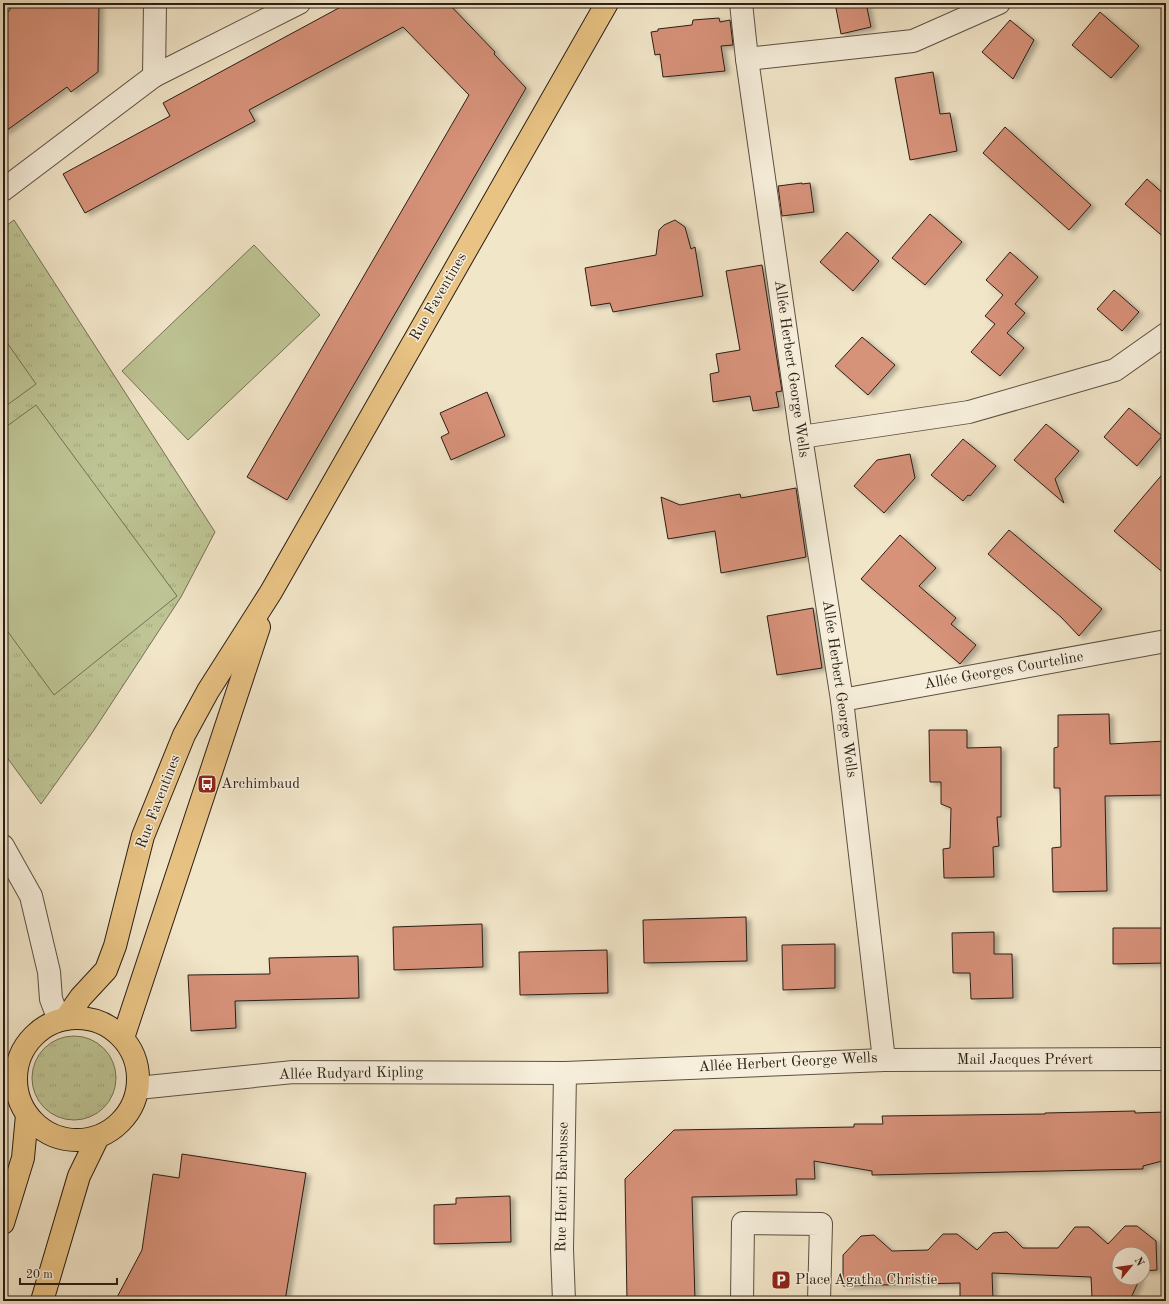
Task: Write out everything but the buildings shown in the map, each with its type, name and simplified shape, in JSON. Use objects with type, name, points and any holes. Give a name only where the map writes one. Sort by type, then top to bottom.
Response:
[{"type":"main road","name":"Rue Faventines","points":[[62,1019],[106,970],[115,946],[143,836],[184,735],[208,691],[271,592],[607,3]]},
{"type":"main road","name":"Rue Faventines","points":[[123,1038],[233,702],[271,592]]},
{"type":"main road","name":"Rue Faventines","points":[[81,1017],[97,1020],[111,1028],[123,1038],[133,1054],[138,1072],[138,1088],[130,1111],[116,1126],[98,1137],[79,1141],[59,1138],[41,1129],[27,1115],[17,1093],[16,1069],[20,1053],[30,1038],[43,1027],[62,1019],[81,1017]]},
{"type":"main road","name":"Rue Faventines","points":[[3,1223],[23,1158],[27,1115]]},
{"type":"main road","points":[[42,1301],[79,1176],[98,1137]]},
{"type":"street","points":[[154,76],[155,3]]},
{"type":"street","points":[[3,190],[154,76],[299,3]]},
{"type":"street","name":"Allée Herbert George Wells","points":[[565,1073],[884,1060],[842,700],[801,437],[746,59],[741,3]]},
{"type":"street","points":[[746,59],[913,41],[999,3]]},
{"type":"street","points":[[801,437],[969,412],[1115,370],[1166,334]]},
{"type":"street","name":"Allée Georges Courteline","points":[[842,700],[1166,641]]},
{"type":"street","points":[[3,846],[31,896],[49,972],[51,999],[62,1019]]},
{"type":"street","name":"Mail Jacques Prévert","points":[[884,1060],[1166,1060]]},
{"type":"street","name":"Allée Rudyard Kipling","points":[[138,1088],[293,1072],[565,1073]]},
{"type":"street","name":"Rue Henri Barbusse","points":[[564,1301],[562,1249],[565,1073]]},
{"type":"street","points":[[742,1301],[743,1223],[821,1224],[820,1301]]},
{"type":"green space","points":[[14,220],[215,532],[181,597],[94,730],[41,804],[3,752],[3,228]]},
{"type":"green space","points":[[254,245],[320,315],[188,440],[122,371]]},
{"type":"green space","points":[[3,337],[36,384],[3,408]]},
{"type":"green space","points":[[36,405],[177,596],[54,695],[3,625],[3,429]]},
{"type":"green space","points":[[74,1036],[90,1039],[104,1048],[113,1062],[116,1078],[113,1094],[104,1108],[90,1117],[74,1120],[58,1117],[44,1108],[35,1094],[32,1078],[35,1062],[44,1048],[58,1039]]},
{"type":"place","name":"Archimbaud","points":[[207,784]]},
{"type":"place","name":"Place Agatha Christie","points":[[781,1280]]}]
